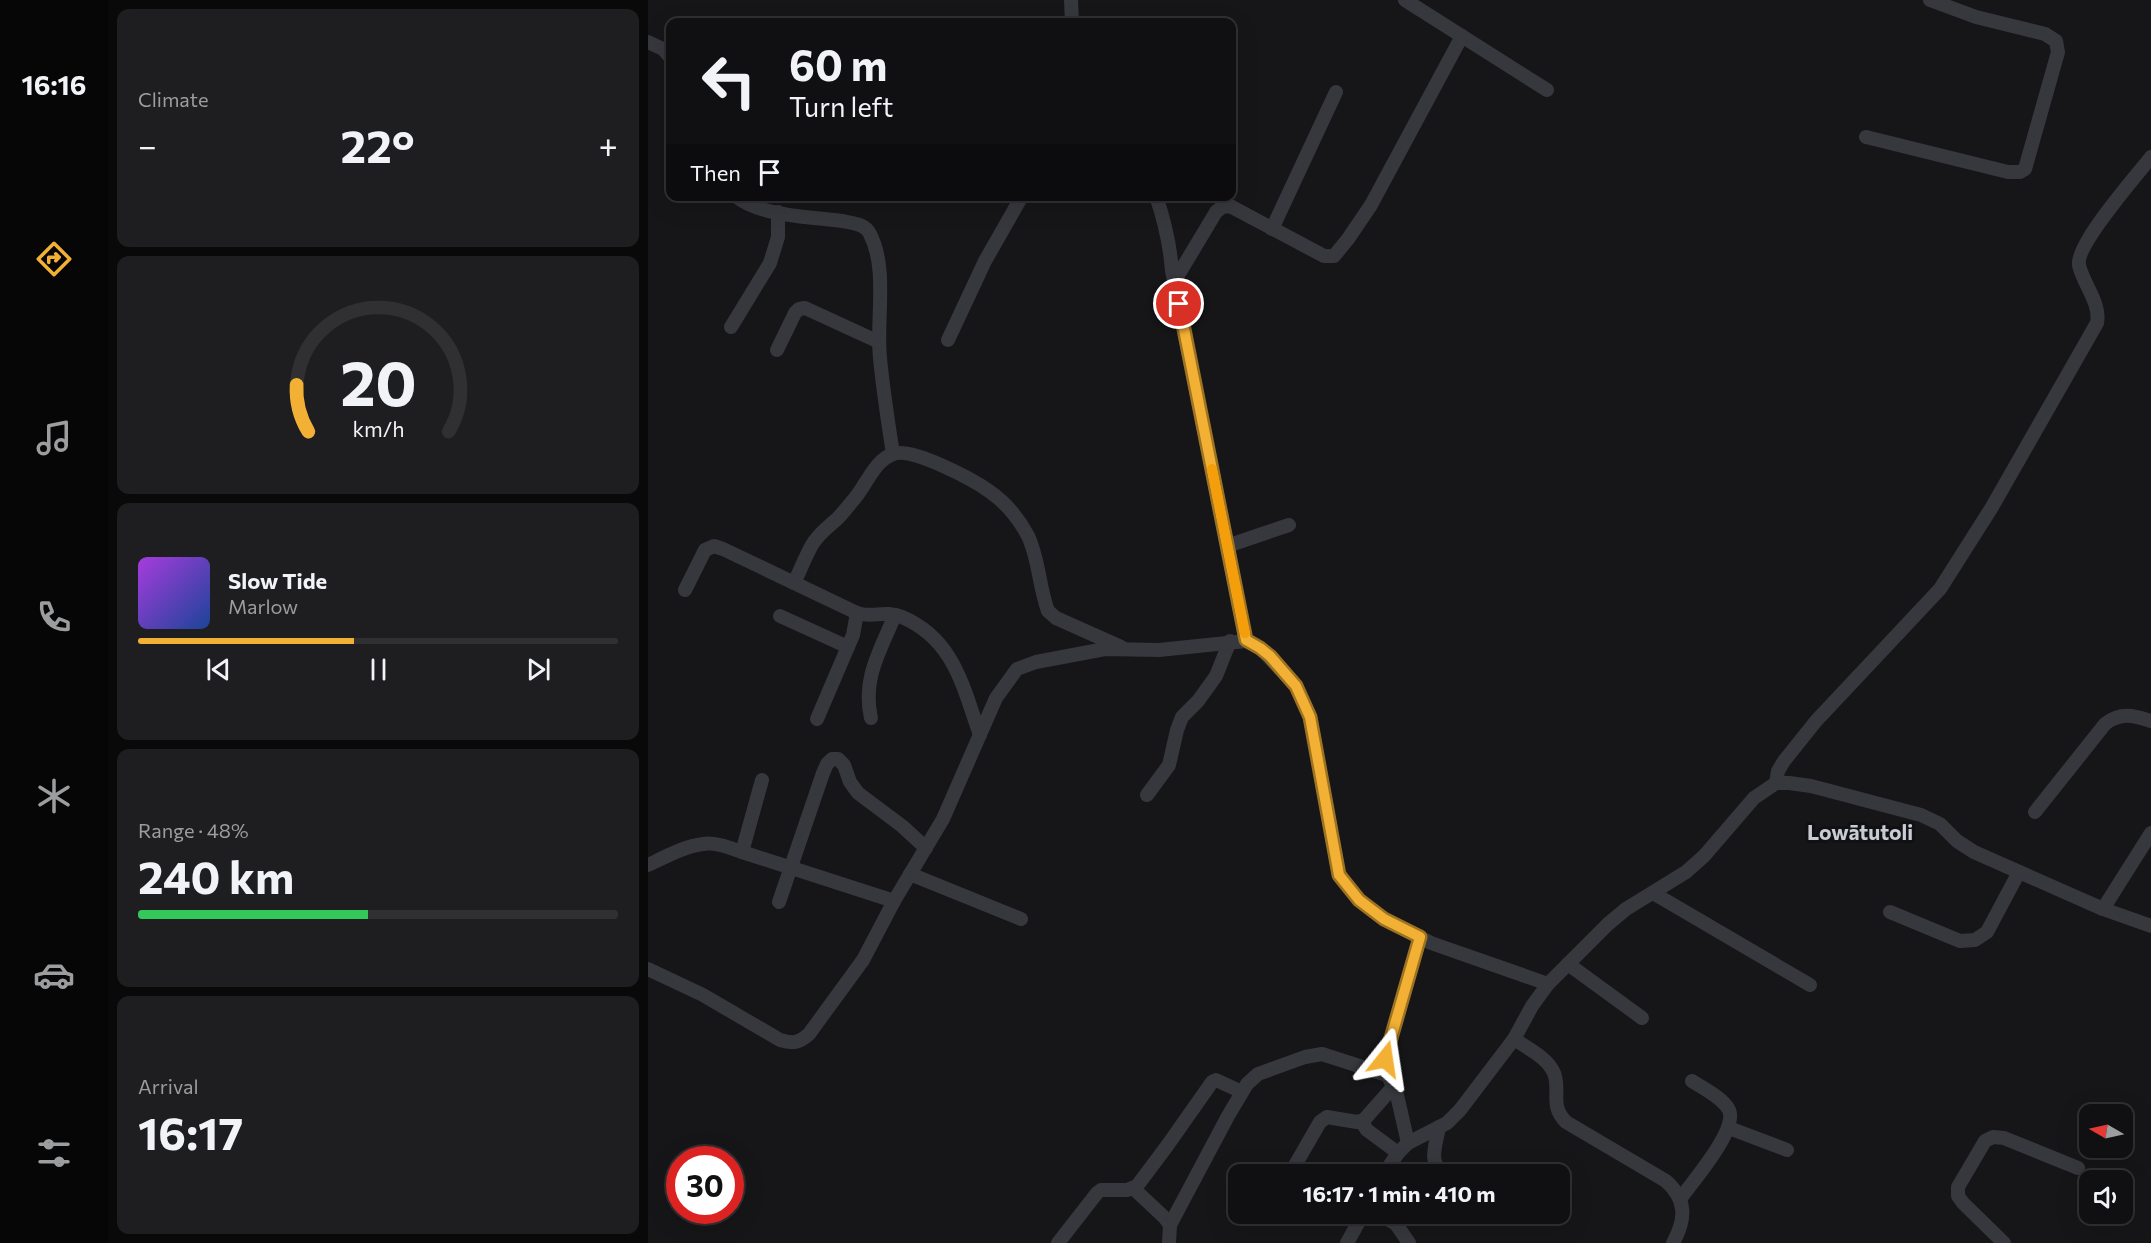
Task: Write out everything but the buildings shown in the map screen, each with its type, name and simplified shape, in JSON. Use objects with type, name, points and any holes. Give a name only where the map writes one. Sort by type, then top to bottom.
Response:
[{"type":"street","points":[[1071,0],[1072,18]]},
{"type":"street","points":[[1405,0],[1547,90]]},
{"type":"street","points":[[1866,137],[2008,172],[2020,172],[2025,169],[2058,52],[2056,41],[2045,34],[1976,17],[1930,0]]},
{"type":"street","points":[[1174,282],[1216,212],[1222,207],[1230,206],[1324,256],[1334,256],[1371,205],[1462,36]]},
{"type":"street","points":[[648,42],[666,52]]},
{"type":"street","points":[[1272,229],[1336,92]]},
{"type":"street","points":[[1776,783],[1778,771],[1784,761],[1816,721],[1940,589],[1992,507],[2097,323],[2097,311],[2079,266],[2082,250],[2090,235],[2151,157]]},
{"type":"street","points":[[741,201],[761,209],[860,225],[870,233],[879,264],[879,356],[893,453]]},
{"type":"street","points":[[948,340],[985,261],[1019,201]]},
{"type":"street","points":[[1158,201],[1166,225],[1174,282],[1246,640]]},
{"type":"street","points":[[731,327],[770,263],[778,237],[778,212]]},
{"type":"street","points":[[777,350],[795,313],[805,308],[879,342]]},
{"type":"street","points":[[794,583],[811,546],[822,531],[836,520],[856,497],[875,467],[893,453],[910,453],[935,462],[990,492],[1009,508],[1027,535],[1035,557],[1043,599],[1051,615],[1126,649]]},
{"type":"street","points":[[1227,546],[1289,525]]},
{"type":"street","points":[[685,590],[705,550],[714,546],[857,613],[895,615],[924,629],[946,650],[955,666],[980,735]]},
{"type":"street","points":[[817,719],[848,647],[855,628],[857,613]]},
{"type":"street","points":[[871,718],[867,702],[870,675],[895,615]]},
{"type":"street","points":[[780,616],[848,647]]},
{"type":"street","points":[[648,969],[703,995],[780,1041],[792,1044],[801,1041],[809,1034],[863,960],[943,819],[996,698],[1017,669],[1035,662],[1105,649],[1159,650],[1246,640],[1270,656],[1296,686],[1310,717],[1339,875],[1359,900],[1384,919],[1420,937],[1548,984]]},
{"type":"street","points":[[1147,795],[1169,765],[1182,717],[1208,689],[1216,676],[1230,641]]},
{"type":"street","points":[[2035,812],[2105,724],[2114,717],[2126,715],[2151,721]]},
{"type":"street","points":[[779,902],[823,773],[832,759],[838,759],[844,765],[850,782],[858,793],[902,826],[926,848]]},
{"type":"street","points":[[742,852],[762,780]]},
{"type":"street","points":[[1391,1164],[1403,1148],[1439,1127],[1460,1110],[1514,1039],[1548,984],[1568,964],[1626,909],[1686,872],[1704,856],[1754,798],[1776,783],[1810,786],[1921,815],[1940,824],[1957,841],[1974,852],[2103,909],[2151,926]]},
{"type":"street","points":[[2103,909],[2151,832]]},
{"type":"street","points":[[648,865],[691,847],[715,844],[894,902]]},
{"type":"street","points":[[1890,912],[1960,941],[1975,940],[1987,932],[2019,872]]},
{"type":"street","points":[[910,874],[1021,919]]},
{"type":"street","points":[[1653,893],[1810,985]]},
{"type":"street","points":[[1403,1148],[1385,1059],[1420,937]]},
{"type":"street","points":[[1568,964],[1642,1018]]},
{"type":"street","points":[[1514,1039],[1547,1062],[1554,1073],[1556,1107],[1559,1115],[1566,1122],[1666,1181],[1676,1190],[1681,1198],[1683,1217],[1673,1243]]},
{"type":"street","points":[[1169,1243],[1170,1225],[1201,1165],[1247,1084],[1258,1074],[1312,1054],[1328,1055],[1390,1081]]},
{"type":"street","points":[[1058,1243],[1101,1190],[1137,1186],[1212,1082],[1216,1080],[1223,1082],[1242,1092]]},
{"type":"street","points":[[1361,1121],[1390,1081]]},
{"type":"street","points":[[1681,1198],[1729,1128],[1730,1111],[1725,1104],[1692,1081]]},
{"type":"street","points":[[1296,1164],[1320,1122],[1327,1117],[1361,1121]]},
{"type":"street","points":[[1361,1121],[1366,1130],[1403,1148]]},
{"type":"street","points":[[1434,1164],[1433,1159],[1439,1127]]},
{"type":"street","points":[[1729,1128],[1787,1150]]},
{"type":"street","points":[[2004,1243],[1958,1196],[1958,1187],[1985,1141],[1993,1137],[2004,1138],[2078,1168]]},
{"type":"street","points":[[1132,1188],[1170,1225]]},
{"type":"street","points":[[1347,1243],[1357,1224]]},
{"type":"street","points":[[1396,1224],[1409,1243]]},
{"type":"slow traffic","points":[[1212,469],[1245,633]]},
{"type":"district","name":"Lowātutoli","points":[[1860,833]]},
{"type":"route","points":[[1179,304],[1246,640],[1270,656],[1296,686],[1310,717],[1339,875],[1359,900],[1384,919],[1420,937],[1385,1059]]}]
